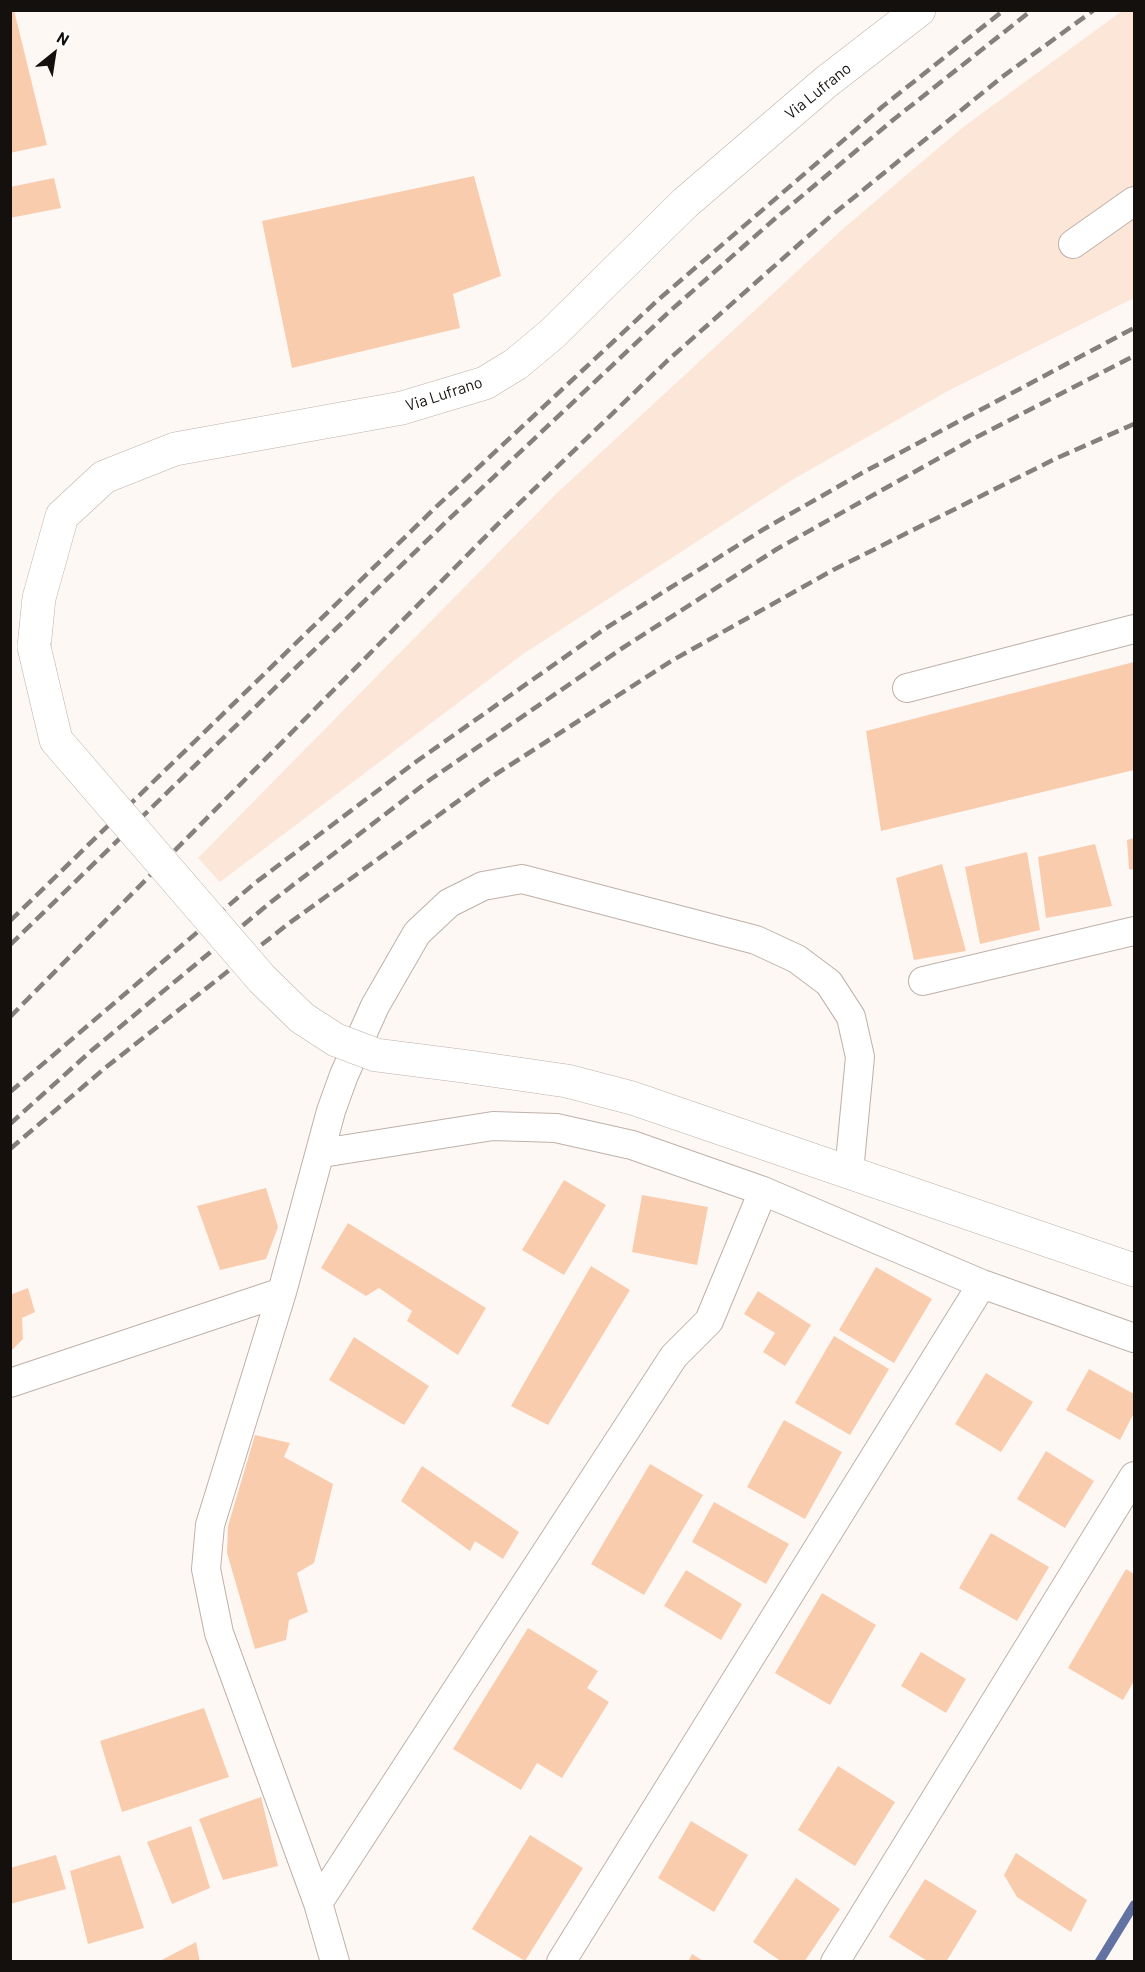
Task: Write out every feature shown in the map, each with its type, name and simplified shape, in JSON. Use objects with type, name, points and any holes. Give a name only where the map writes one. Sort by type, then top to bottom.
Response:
[{"type":"street","name":"Via Lufrano","points":[[919,10],[826,82],[685,203],[552,334],[516,364],[485,383],[402,408],[175,448],[104,477],[62,516],[39,597],[34,647],[56,740],[262,979],[302,1018],[336,1040],[376,1055],[567,1081],[632,1098],[1134,1270]]},
{"type":"street","points":[[1073,244],[1134,201]]},
{"type":"street","points":[[907,688],[1134,629]]},
{"type":"street","points":[[335,1962],[318,1903],[219,1633],[206,1569],[210,1525],[282,1292],[322,1153],[331,1111],[344,1075],[375,1006],[417,933],[449,903],[483,886],[522,879],[756,940],[796,959],[829,983],[851,1017],[860,1057],[849,1172]]},
{"type":"street","points":[[923,981],[1134,931]]},
{"type":"street","points":[[322,1153],[493,1126],[556,1128],[632,1145],[763,1191],[981,1284],[1134,1338]]},
{"type":"street","points":[[318,1903],[674,1356],[709,1321],[763,1191]]},
{"type":"street","points":[[561,1962],[981,1284]]},
{"type":"street","points":[[10,1383],[282,1292]]},
{"type":"street","points":[[835,1962],[1134,1476]]},
{"type":"shaded area","points":[[1122,11],[1134,11],[1134,298],[946,392],[792,480],[523,654],[220,882],[198,858],[557,493],[845,227],[962,128]]},
{"type":"building","points":[[10,10],[14,10],[47,145],[10,153]]},
{"type":"building","points":[[474,176],[501,276],[453,294],[460,328],[292,368],[262,221]]},
{"type":"building","points":[[54,178],[61,208],[10,218],[10,187]]},
{"type":"building","points":[[1134,662],[1134,770],[881,831],[866,731]]},
{"type":"building","points":[[1134,838],[1134,870],[1129,869],[1127,840]]},
{"type":"building","points":[[1095,844],[1112,906],[1046,918],[1038,857]]},
{"type":"building","points":[[1027,852],[1040,930],[980,944],[965,867]]},
{"type":"building","points":[[942,864],[966,951],[914,960],[896,878]]},
{"type":"building","points":[[564,1180],[606,1205],[564,1275],[522,1250]]},
{"type":"building","points":[[266,1188],[278,1227],[266,1259],[220,1270],[197,1206]]},
{"type":"building","points":[[642,1195],[708,1207],[697,1265],[632,1252]]},
{"type":"building","points":[[348,1223],[486,1308],[458,1355],[407,1321],[412,1311],[379,1288],[366,1296],[321,1268]]},
{"type":"building","points":[[591,1266],[630,1290],[548,1425],[511,1406]]},
{"type":"building","points":[[876,1267],[932,1299],[894,1363],[839,1330]]},
{"type":"building","points":[[28,1288],[35,1312],[22,1318],[23,1339],[10,1352],[10,1295]]},
{"type":"building","points":[[758,1291],[811,1325],[785,1366],[763,1352],[775,1333],[744,1314]]},
{"type":"building","points":[[834,1336],[889,1369],[850,1435],[795,1403]]},
{"type":"building","points":[[354,1337],[429,1386],[404,1425],[329,1380]]},
{"type":"building","points":[[1089,1369],[1134,1394],[1134,1413],[1120,1440],[1066,1410]]},
{"type":"building","points":[[986,1373],[1033,1402],[1001,1452],[955,1424]]},
{"type":"building","points":[[784,1420],[842,1452],[805,1519],[747,1487]]},
{"type":"building","points":[[255,1435],[290,1443],[284,1457],[333,1484],[314,1563],[297,1573],[308,1612],[289,1620],[286,1640],[255,1649],[227,1553],[228,1526]]},
{"type":"building","points":[[1046,1451],[1094,1481],[1065,1528],[1017,1499]]},
{"type":"building","points":[[650,1464],[703,1495],[644,1595],[591,1564]]},
{"type":"building","points":[[422,1466],[519,1532],[503,1559],[475,1541],[470,1551],[401,1501]]},
{"type":"building","points":[[714,1502],[789,1544],[766,1584],[692,1542]]},
{"type":"building","points":[[991,1533],[1049,1567],[1017,1621],[959,1588]]},
{"type":"building","points":[[1126,1569],[1134,1574],[1134,1681],[1123,1700],[1068,1668]]},
{"type":"building","points":[[686,1570],[742,1604],[721,1640],[664,1606]]},
{"type":"building","points":[[822,1593],[876,1625],[830,1705],[775,1673]]},
{"type":"building","points":[[528,1628],[598,1671],[587,1688],[609,1702],[562,1778],[537,1763],[521,1790],[453,1749]]},
{"type":"building","points":[[921,1652],[966,1679],[946,1713],[901,1686]]},
{"type":"building","points":[[204,1708],[229,1777],[122,1812],[100,1741]]},
{"type":"building","points":[[838,1766],[895,1802],[855,1866],[798,1830]]},
{"type":"building","points":[[261,1797],[278,1866],[223,1880],[199,1819]]},
{"type":"building","points":[[691,1821],[748,1855],[714,1912],[658,1878]]},
{"type":"building","points":[[191,1826],[210,1888],[172,1904],[147,1842]]},
{"type":"building","points":[[530,1835],[583,1868],[525,1961],[472,1929]]},
{"type":"building","points":[[1016,1853],[1087,1900],[1071,1932],[1017,1897],[1004,1875]]},
{"type":"building","points":[[56,1855],[66,1889],[10,1904],[10,1868]]},
{"type":"building","points":[[120,1855],[144,1928],[88,1944],[70,1871]]},
{"type":"building","points":[[796,1878],[840,1909],[804,1962],[782,1962],[753,1942]]},
{"type":"building","points":[[925,1879],[977,1911],[946,1962],[929,1962],[889,1937]]},
{"type":"building","points":[[196,1942],[200,1962],[158,1962]]},
{"type":"building","points":[[692,1954],[705,1962],[688,1962]]},
{"type":"waterway","points":[[1099,1962],[1134,1905]]},
{"type":"railway","points":[[10,921],[437,506],[658,300],[882,107],[1004,10]]},
{"type":"railway","points":[[10,945],[449,519],[670,311],[778,216],[893,120],[1032,10]]},
{"type":"railway","points":[[10,1017],[500,522],[667,361],[831,216],[1002,77],[1094,10]]},
{"type":"railway","points":[[10,1092],[255,883],[417,761],[606,628],[764,529],[862,473],[1134,328]]},
{"type":"railway","points":[[10,1124],[91,1051],[271,902],[431,779],[621,649],[777,549],[973,439],[1134,356]]},
{"type":"railway","points":[[10,1149],[105,1068],[288,924],[490,778],[673,660],[833,570],[1057,458],[1134,424]]}]
